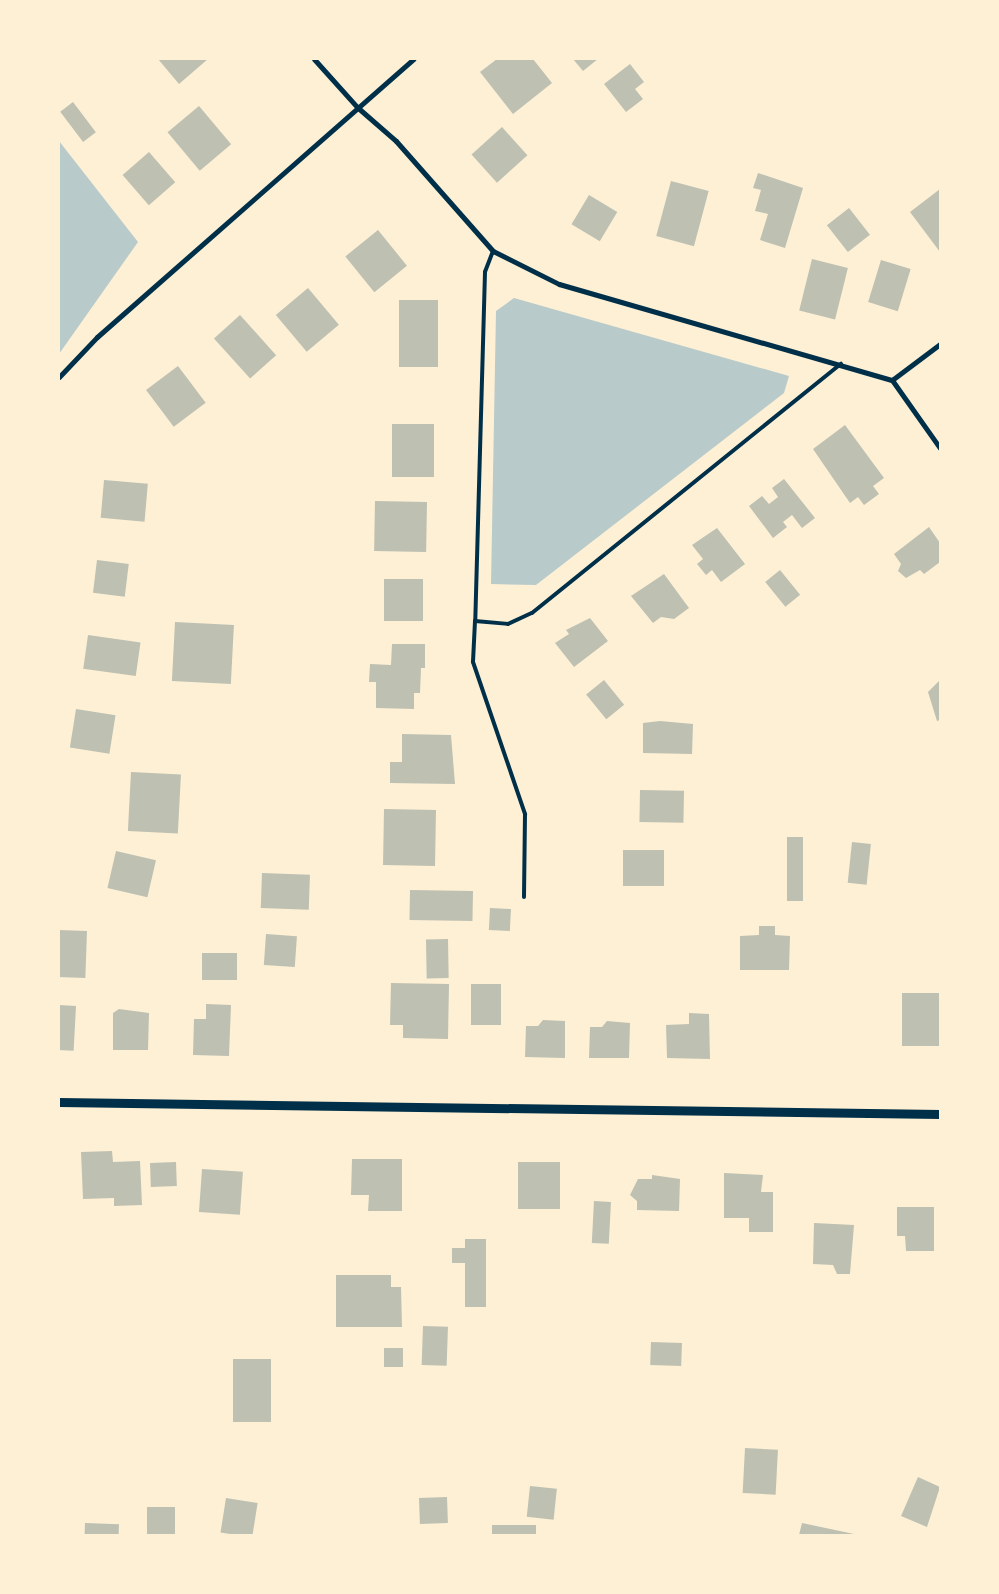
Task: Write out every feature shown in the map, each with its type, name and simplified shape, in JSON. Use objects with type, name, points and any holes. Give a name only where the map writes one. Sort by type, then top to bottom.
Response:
[{"type":"street","points":[[314,59],[357,107],[396,141],[493,251],[559,284],[602,298],[842,364],[892,380],[940,448]]},
{"type":"street","points":[[59,377],[97,336],[413,59]]},
{"type":"street","points":[[892,380],[940,344]]},
{"type":"street","points":[[59,1102],[940,1114]]},
{"type":"lane","points":[[493,251],[485,272],[475,621],[472,662],[526,814],[524,897]]},
{"type":"lane","points":[[475,621],[508,624],[532,613],[842,364]]},
{"type":"shaded area","points":[[59,141],[138,242],[59,354]]},
{"type":"shaded area","points":[[514,298],[789,376],[784,393],[536,585],[491,584],[496,311]]},
{"type":"building","points":[[158,59],[208,59],[179,84]]},
{"type":"building","points":[[497,59],[533,59],[552,83],[513,114],[480,72]]},
{"type":"building","points":[[573,59],[598,59],[583,71]]},
{"type":"building","points":[[630,64],[644,82],[635,89],[643,99],[626,112],[604,84]]},
{"type":"building","points":[[73,102],[96,132],[83,142],[60,112]]},
{"type":"building","points":[[199,106],[231,144],[200,171],[168,132]]},
{"type":"building","points":[[502,127],[527,155],[497,183],[472,154]]},
{"type":"building","points":[[149,152],[175,182],[149,205],[123,175]]},
{"type":"building","points":[[758,173],[803,188],[785,248],[760,240],[768,214],[755,211],[761,190],[753,188]]},
{"type":"building","points":[[671,181],[709,191],[694,246],[656,236]]},
{"type":"building","points":[[940,189],[940,252],[910,212]]},
{"type":"building","points":[[589,195],[617,212],[600,241],[571,224]]},
{"type":"building","points":[[849,208],[870,235],[848,252],[827,225]]},
{"type":"building","points":[[378,230],[407,266],[374,292],[345,256]]},
{"type":"building","points":[[812,259],[848,268],[835,319],[799,310]]},
{"type":"building","points":[[881,260],[911,269],[898,311],[868,302]]},
{"type":"building","points":[[308,288],[339,325],[307,352],[276,315]]},
{"type":"building","points":[[399,300],[438,300],[438,367],[399,367]]},
{"type":"building","points":[[240,315],[276,355],[250,379],[214,338]]},
{"type":"building","points":[[178,366],[206,403],[174,427],[146,390]]},
{"type":"building","points":[[392,424],[434,424],[434,477],[392,477]]},
{"type":"building","points":[[845,425],[884,478],[873,486],[879,494],[864,505],[858,497],[850,503],[813,449]]},
{"type":"building","points":[[784,479],[815,518],[802,528],[792,515],[783,522],[787,527],[773,538],[749,506],[762,496],[769,504],[778,497],[772,488]]},
{"type":"building","points":[[104,480],[148,484],[145,522],[101,518]]},
{"type":"building","points":[[375,501],[427,502],[426,552],[374,551]]},
{"type":"building","points":[[929,527],[940,543],[940,562],[924,574],[920,570],[906,578],[898,571],[901,564],[894,554]]},
{"type":"building","points":[[717,528],[745,564],[721,582],[712,570],[706,575],[697,564],[703,559],[692,545]]},
{"type":"building","points":[[97,560],[129,564],[125,597],[93,593]]},
{"type":"building","points":[[780,570],[800,595],[785,607],[765,582]]},
{"type":"building","points":[[664,574],[689,608],[674,619],[661,617],[653,623],[631,596]]},
{"type":"building","points":[[384,579],[423,579],[423,621],[384,621]]},
{"type":"building","points":[[590,618],[608,641],[574,667],[555,643],[569,634],[566,630]]},
{"type":"building","points":[[175,622],[234,625],[231,684],[172,681]]},
{"type":"building","points":[[88,635],[140,642],[136,676],[83,669]]},
{"type":"building","points":[[392,644],[425,644],[425,668],[421,668],[420,693],[414,693],[414,709],[376,708],[376,682],[369,682],[370,664],[391,665]]},
{"type":"building","points":[[604,680],[624,705],[606,719],[586,694]]},
{"type":"building","points":[[940,680],[940,720],[937,721],[928,692]]},
{"type":"building","points":[[76,709],[116,715],[109,754],[70,748]]},
{"type":"building","points":[[660,721],[693,724],[692,754],[643,753],[643,723]]},
{"type":"building","points":[[402,734],[451,735],[455,784],[390,783],[390,762],[402,762]]},
{"type":"building","points":[[131,772],[181,775],[178,834],[128,831]]},
{"type":"building","points":[[640,790],[684,791],[683,823],[639,822]]},
{"type":"building","points":[[384,809],[436,810],[435,866],[383,865]]},
{"type":"building","points":[[787,837],[803,837],[803,901],[787,901]]},
{"type":"building","points":[[852,842],[871,844],[867,885],[848,883]]},
{"type":"building","points":[[623,850],[664,850],[664,886],[623,886]]},
{"type":"building","points":[[116,851],[156,860],[147,897],[107,888]]},
{"type":"building","points":[[262,873],[310,875],[309,910],[261,908]]},
{"type":"building","points":[[410,890],[473,891],[472,921],[409,920]]},
{"type":"building","points":[[490,908],[511,909],[510,931],[489,930]]},
{"type":"building","points":[[759,926],[775,926],[775,935],[790,936],[789,970],[740,970],[740,936],[759,935]]},
{"type":"building","points":[[59,930],[87,931],[85,978],[59,977]]},
{"type":"building","points":[[266,934],[297,936],[295,967],[264,965]]},
{"type":"building","points":[[426,939],[448,939],[449,978],[427,978]]},
{"type":"building","points":[[202,953],[237,953],[237,980],[202,980]]},
{"type":"building","points":[[391,983],[449,984],[448,1039],[403,1038],[403,1025],[390,1025]]},
{"type":"building","points":[[471,984],[501,984],[501,1025],[471,1025]]},
{"type":"building","points":[[902,993],[940,993],[940,1046],[902,1046]]},
{"type":"building","points":[[206,1004],[231,1005],[229,1056],[193,1055],[194,1019],[206,1019]]},
{"type":"building","points":[[59,1005],[76,1006],[74,1051],[59,1050]]},
{"type":"building","points":[[119,1009],[149,1013],[148,1050],[113,1050],[113,1013]]},
{"type":"building","points":[[689,1013],[709,1014],[710,1059],[667,1058],[666,1025],[689,1024]]},
{"type":"building","points":[[543,1020],[565,1021],[565,1058],[525,1057],[526,1026],[538,1026]]},
{"type":"building","points":[[607,1021],[630,1023],[629,1058],[589,1058],[590,1027],[602,1027]]},
{"type":"building","points":[[112,1151],[113,1162],[140,1161],[142,1205],[114,1206],[114,1198],[83,1199],[81,1152]]},
{"type":"building","points":[[352,1159],[402,1159],[402,1211],[368,1211],[369,1195],[351,1195]]},
{"type":"building","points":[[176,1162],[177,1186],[151,1187],[150,1163]]},
{"type":"building","points":[[518,1162],[560,1162],[560,1209],[518,1209]]},
{"type":"building","points":[[202,1169],[243,1172],[240,1215],[199,1212]]},
{"type":"building","points":[[724,1173],[763,1175],[761,1192],[773,1192],[773,1232],[749,1232],[749,1218],[724,1218]]},
{"type":"building","points":[[652,1175],[680,1179],[679,1211],[637,1210],[637,1201],[630,1195],[638,1179],[652,1179]]},
{"type":"building","points":[[594,1201],[611,1202],[609,1244],[592,1243]]},
{"type":"building","points":[[897,1207],[934,1207],[934,1251],[906,1251],[905,1236],[897,1236]]},
{"type":"building","points":[[814,1223],[854,1225],[850,1274],[837,1274],[833,1265],[813,1264]]},
{"type":"building","points":[[465,1239],[486,1239],[486,1307],[465,1307],[465,1263],[452,1263],[452,1248],[465,1248]]},
{"type":"building","points":[[336,1275],[391,1275],[391,1287],[401,1287],[402,1327],[336,1327]]},
{"type":"building","points":[[423,1326],[448,1327],[447,1366],[422,1365]]},
{"type":"building","points":[[651,1342],[682,1343],[681,1366],[650,1365]]},
{"type":"building","points":[[384,1348],[403,1348],[403,1367],[384,1367]]},
{"type":"building","points":[[233,1359],[271,1359],[271,1422],[233,1422]]},
{"type":"building","points":[[745,1448],[778,1450],[776,1495],[743,1493]]},
{"type":"building","points":[[918,1477],[940,1487],[927,1527],[901,1516]]},
{"type":"building","points":[[530,1486],[557,1489],[554,1520],[527,1517]]},
{"type":"building","points":[[447,1497],[448,1523],[420,1524],[419,1498]]},
{"type":"building","points":[[226,1498],[258,1503],[253,1535],[221,1533]]},
{"type":"building","points":[[147,1507],[175,1507],[175,1535],[147,1535]]},
{"type":"building","points":[[85,1523],[119,1524],[119,1535],[85,1535]]},
{"type":"building","points":[[802,1523],[854,1534],[854,1535],[799,1535]]},
{"type":"building","points":[[492,1525],[536,1525],[536,1535],[492,1535]]}]
